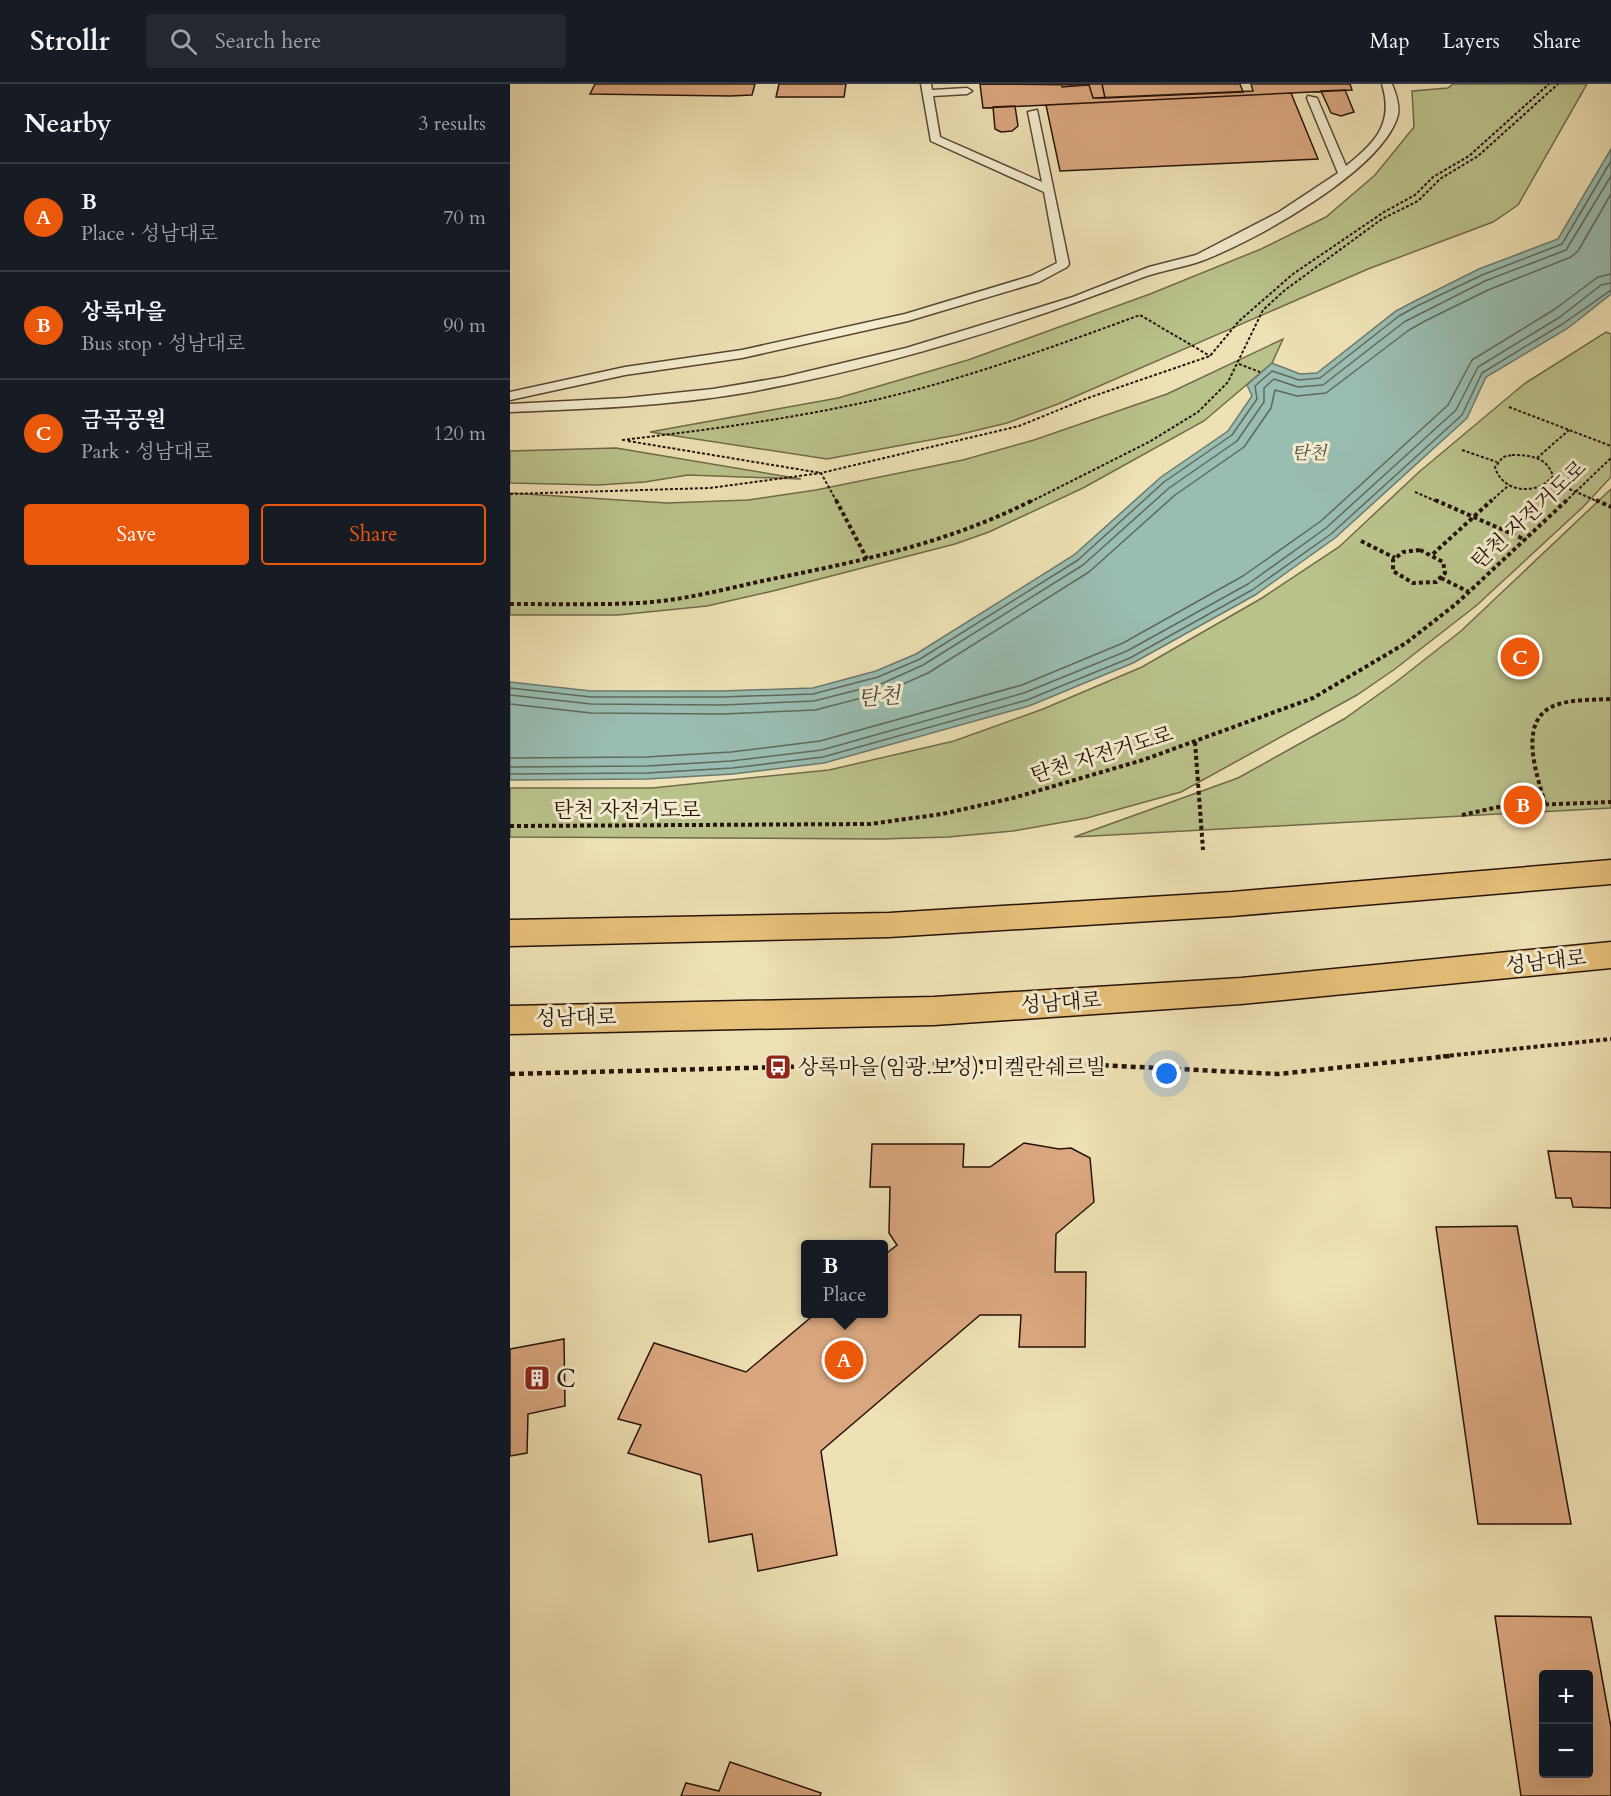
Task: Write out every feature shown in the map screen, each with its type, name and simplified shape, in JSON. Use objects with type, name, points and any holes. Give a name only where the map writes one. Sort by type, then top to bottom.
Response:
[{"type":"main road","points":[[510,933],[889,925],[1232,904],[1611,872]]},
{"type":"main road","name":"성남대로","points":[[510,1020],[934,1011],[1241,991],[1611,955]]},
{"type":"lane","points":[[510,408],[621,404],[731,391],[818,374],[926,346],[1079,299],[1148,271],[1206,256],[1309,199],[1357,164],[1382,138],[1393,116],[1387,84]]},
{"type":"lane","points":[[967,91],[927,88],[935,140],[1049,190]]},
{"type":"lane","points":[[1312,98],[1344,174]]},
{"type":"lane","points":[[510,396],[625,371],[742,354],[840,333],[974,299],[1035,279],[1063,264],[1033,112]]},
{"type":"path","points":[[510,494],[710,488],[821,473],[972,439],[1018,426],[1088,398],[1210,356],[1239,321],[1293,274],[1384,212],[1415,195],[1433,177],[1469,156],[1549,84]]},
{"type":"path","points":[[510,604],[639,603],[687,597],[867,560],[937,541],[1000,517],[1149,442],[1198,412],[1228,382],[1239,364],[1263,310],[1285,290],[1382,219],[1418,201],[1440,179],[1478,156],[1558,84]]},
{"type":"path","points":[[821,473],[622,440],[811,414],[876,400],[1030,353],[1140,315],[1210,356]]},
{"type":"path","points":[[1239,364],[1260,372]]},
{"type":"path","points":[[1509,407],[1611,446]]},
{"type":"path","points":[[1538,458],[1569,430]]},
{"type":"path","points":[[1462,450],[1497,462],[1512,455],[1538,458],[1552,470],[1551,482],[1546,486],[1529,489],[1509,485],[1495,472],[1497,462]]},
{"type":"path","name":"탄천 자전거도로","points":[[510,826],[870,824],[942,814],[1013,798],[1195,742],[1313,698],[1406,643],[1469,592],[1611,458]]},
{"type":"path","points":[[821,473],[867,560]]},
{"type":"path","points":[[1551,482],[1611,507]]},
{"type":"path","points":[[1433,554],[1509,485]]},
{"type":"path","points":[[1415,492],[1526,540]]},
{"type":"path","points":[[1361,540],[1395,558]]},
{"type":"path","points":[[1395,558],[1411,550],[1433,554],[1443,562],[1445,567],[1441,578]]},
{"type":"path","points":[[1395,558],[1393,571],[1403,580],[1420,584],[1441,578],[1469,592]]},
{"type":"path","points":[[1545,804],[1534,760],[1533,736],[1538,720],[1546,710],[1563,703],[1611,699]]},
{"type":"path","points":[[1195,742],[1203,850]]},
{"type":"path","points":[[1462,815],[1503,806],[1611,802]]},
{"type":"path","points":[[510,1074],[1018,1061],[1278,1074],[1611,1039]]},
{"type":"green space","points":[[1453,84],[1587,84],[1518,205],[1493,222],[1368,269],[1058,404],[1007,423],[957,435],[827,459],[650,432],[838,398],[968,360],[1150,294],[1261,249],[1326,217],[1375,175],[1414,127],[1412,91],[1448,88]]},
{"type":"green space","points":[[1606,332],[1611,334],[1611,477],[1584,506],[1477,605],[1395,669],[1357,695],[1181,792],[1087,818],[1013,831],[948,837],[881,839],[510,837],[510,788],[652,788],[829,770],[954,741],[1043,709],[1142,667],[1262,598],[1339,547],[1419,472],[1524,384]]},
{"type":"green space","points":[[1283,339],[1272,363],[1204,421],[1083,488],[989,532],[955,544],[707,606],[618,615],[510,615],[510,493],[667,503],[748,500],[816,490],[963,460],[1034,440],[1167,394]]},
{"type":"green space","points":[[616,448],[801,479],[688,475],[645,482],[598,485],[510,483],[510,451]]},
{"type":"green space","points":[[1611,489],[1611,808],[1074,837],[1238,778],[1344,719],[1461,631]]},
{"type":"water","name":"탄천","points":[[1611,149],[1611,294],[1568,328],[1486,377],[1467,418],[1335,538],[1255,595],[1133,663],[1029,706],[824,763],[733,774],[647,779],[510,780],[510,682],[591,691],[813,688],[876,671],[916,654],[1074,555],[1161,477],[1228,431],[1252,396],[1247,385],[1272,363],[1300,374],[1317,373],[1396,311],[1479,269],[1558,239]]},
{"type":"building","points":[[595,84],[755,84],[752,95],[730,96],[590,94]]},
{"type":"building","points":[[779,84],[846,84],[844,97],[776,97]]},
{"type":"building","points":[[980,84],[1089,85],[1093,98],[1253,91],[1251,84],[1350,84],[1352,90],[983,108]]},
{"type":"building","points":[[1062,84],[1102,84],[1105,98],[1093,98],[1089,85],[1062,87]]},
{"type":"building","points":[[1102,84],[1240,84],[1243,92],[1105,98]]},
{"type":"building","points":[[1345,90],[1354,112],[1341,116],[1331,113],[1321,91]]},
{"type":"building","points":[[1291,93],[1318,159],[1060,171],[1046,105]]},
{"type":"building","points":[[1015,106],[1018,126],[1012,131],[1001,132],[995,129],[993,107]]},
{"type":"building","points":[[1024,1143],[1059,1149],[1071,1148],[1090,1158],[1094,1202],[1056,1234],[1055,1272],[1086,1272],[1085,1347],[1019,1347],[1021,1315],[980,1315],[821,1451],[837,1555],[758,1571],[752,1534],[709,1542],[701,1475],[628,1453],[641,1425],[618,1419],[654,1343],[746,1372],[810,1318],[888,1318],[888,1252],[897,1245],[889,1233],[890,1187],[870,1187],[872,1144],[964,1144],[963,1167],[990,1167]]},
{"type":"building","points":[[1548,1151],[1611,1152],[1611,1208],[1573,1207],[1571,1198],[1556,1198]]},
{"type":"building","points":[[1517,1226],[1571,1524],[1478,1524],[1436,1227]]},
{"type":"building","name":"C","points":[[564,1339],[565,1406],[528,1414],[527,1453],[510,1456],[510,1349]]},
{"type":"building","points":[[1495,1616],[1591,1617],[1611,1727],[1611,1796],[1521,1796]]},
{"type":"building","points":[[730,1762],[821,1793],[820,1796],[681,1796],[686,1783],[719,1791]]},
{"type":"place","name":"금곡공원","points":[[1520,657]]},
{"type":"place","name":"상록마을","points":[[1523,805]]},
{"type":"place","name":"상록마을(임광.보성).미켈란쉐르빌","points":[[778,1067]]},
{"type":"place","name":"B","points":[[844,1360]]},
{"type":"place","name":"C","points":[[537,1378]]}]
